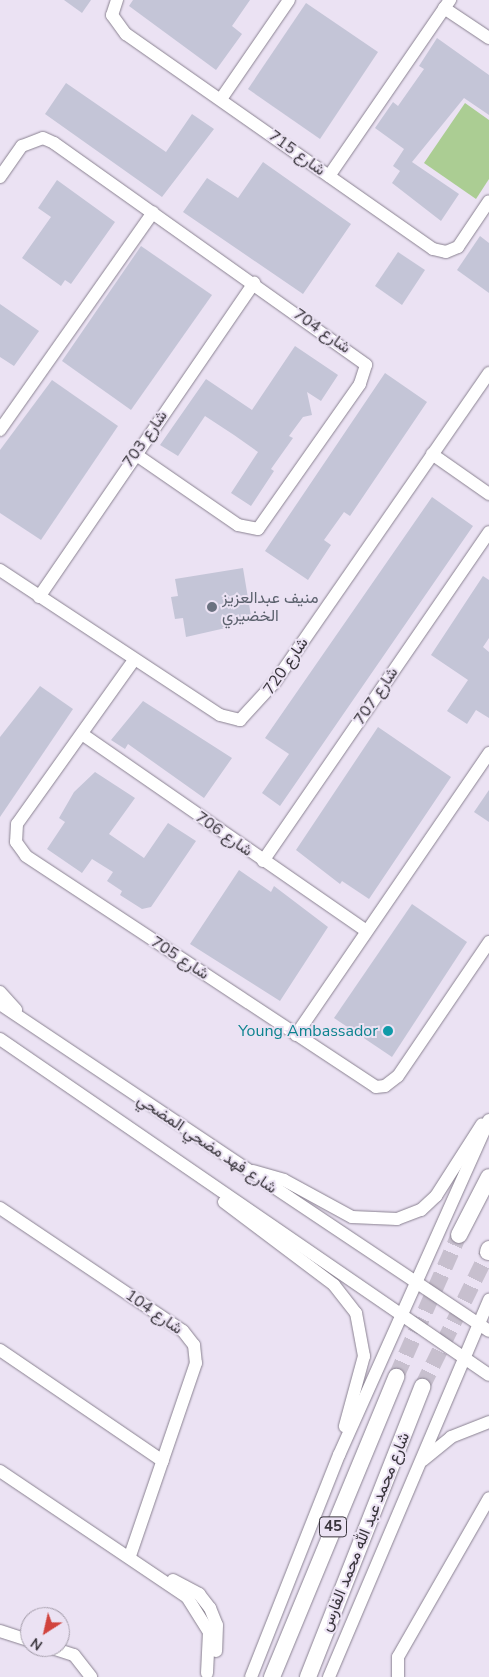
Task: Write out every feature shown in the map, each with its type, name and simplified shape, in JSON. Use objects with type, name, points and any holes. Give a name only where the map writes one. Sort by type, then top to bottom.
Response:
[{"type":"main road","points":[[459,1235],[489,1177]]},
{"type":"main road","name":"شارع محمد عبد الله محمد الفارس","points":[[272,1677],[396,1378]]},
{"type":"main road","name":"شارع محمد عبد الله محمد الفارس","points":[[308,1677],[422,1388]]},
{"type":"street","name":"شارع 715","points":[[117,0],[112,15],[126,34],[433,249],[446,252],[458,247],[489,201]]},
{"type":"street","points":[[221,99],[289,0]]},
{"type":"street","points":[[329,176],[447,4],[489,38]]},
{"type":"street","name":"شارع 704","points":[[0,177],[22,146],[42,138],[153,212],[366,365],[360,384],[264,525],[247,530],[135,454]]},
{"type":"street","points":[[0,430],[153,212]]},
{"type":"street","name":"شارع 703","points":[[40,596],[135,454],[254,283]]},
{"type":"street","name":"شارع 720","points":[[0,570],[220,715],[231,720],[249,716],[489,373]]},
{"type":"street","points":[[432,454],[489,494]]},
{"type":"street","name":"شارع 707","points":[[263,861],[489,532]]},
{"type":"street","name":"شارع 705","points":[[134,660],[17,824],[16,842],[26,856],[296,1034],[366,1084],[385,1086],[398,1076],[489,942]]},
{"type":"street","name":"شارع 706","points":[[82,734],[263,861],[367,931]]},
{"type":"street","points":[[296,1034],[489,752]]},
{"type":"street","points":[[0,992],[21,1018]]},
{"type":"street","name":"شارع فهد مضحي المضحي","points":[[0,1004],[489,1331]]},
{"type":"street","name":"شارع فهد مضحي المضحي","points":[[0,1039],[182,1163],[399,1316],[489,1375]]},
{"type":"street","points":[[246,1170],[284,1180],[352,1217],[397,1219],[421,1210],[436,1196],[468,1142],[489,1118]]},
{"type":"street","points":[[251,1677],[339,1455],[399,1316],[489,1118]]},
{"type":"street","points":[[182,1163],[236,1212],[334,1285],[356,1313],[364,1356],[339,1455]]},
{"type":"street","name":"شارع 104","points":[[0,1208],[191,1340],[196,1363],[130,1556]]},
{"type":"street","points":[[329,1677],[462,1357],[489,1300]]},
{"type":"street","points":[[0,1350],[163,1461]]},
{"type":"street","points":[[418,1465],[451,1437],[489,1422]]},
{"type":"street","points":[[0,1472],[161,1576],[199,1594],[214,1616],[217,1645],[206,1675]]},
{"type":"street","points":[[398,1677],[398,1657],[489,1498]]},
{"type":"street","points":[[0,1631],[20,1638]]},
{"type":"street","points":[[70,1654],[74,1655],[91,1677]]},
{"type":"green space","points":[[465,103],[489,120],[489,179],[476,199],[424,163]]},
{"type":"building","points":[[64,0],[91,0],[82,13]]},
{"type":"building","points":[[133,0],[250,0],[232,26],[242,34],[216,70],[129,6]]},
{"type":"building","points":[[306,3],[378,52],[320,139],[248,89]]},
{"type":"building","points":[[437,38],[489,75],[489,115],[464,98],[412,162],[459,194],[441,221],[392,183],[400,171],[393,166],[404,149],[375,128],[393,102],[398,106],[424,69],[419,66]]},
{"type":"building","points":[[66,83],[166,152],[192,114],[214,129],[162,197],[45,114]]},
{"type":"building","points":[[263,162],[351,224],[303,294],[183,212],[207,178],[238,198]]},
{"type":"building","points":[[57,180],[115,222],[71,284],[65,280],[61,286],[22,258],[51,217],[38,208]]},
{"type":"building","points":[[480,236],[489,243],[489,293],[457,270]]},
{"type":"building","points":[[141,246],[212,295],[131,410],[62,361]]},
{"type":"building","points":[[398,252],[425,270],[402,305],[375,286]]},
{"type":"building","points":[[0,304],[39,331],[14,366],[0,357]]},
{"type":"building","points":[[295,346],[338,375],[321,401],[307,392],[312,415],[303,417],[289,436],[293,438],[271,469],[274,471],[251,506],[231,493],[258,452],[234,435],[205,416],[178,456],[160,445],[206,379],[252,410]]},
{"type":"building","points":[[385,373],[427,402],[350,516],[344,512],[324,540],[331,545],[308,580],[265,551]]},
{"type":"building","points":[[52,380],[118,426],[41,540],[0,513],[0,450]]},
{"type":"building","points":[[432,497],[473,526],[280,806],[262,793],[289,754],[265,738]]},
{"type":"building","name":"منيف عبدالعزيز الخضيري","points":[[243,568],[252,622],[186,637],[183,618],[175,619],[171,597],[178,596],[175,579]]},
{"type":"building","points":[[483,576],[489,580],[489,638],[483,647],[489,652],[489,718],[476,710],[467,724],[447,711],[468,680],[431,655]]},
{"type":"building","points":[[40,686],[73,709],[0,817],[0,737]]},
{"type":"building","points":[[143,701],[232,758],[204,798],[128,744],[125,749],[111,740]]},
{"type":"building","points":[[378,727],[451,777],[369,899],[342,881],[340,884],[296,850]]},
{"type":"building","points":[[95,772],[135,798],[109,834],[144,858],[168,823],[196,841],[151,907],[142,909],[120,895],[122,891],[107,881],[113,872],[92,859],[82,873],[47,849],[65,822],[59,818],[74,792]]},
{"type":"building","points":[[489,790],[489,822],[474,812]]},
{"type":"building","points":[[239,870],[271,892],[274,886],[328,927],[280,1001],[190,944]]},
{"type":"building","points":[[412,904],[467,942],[392,1057],[334,1018]]},
{"type":"tunnel","points":[[396,1377],[459,1235]]},
{"type":"tunnel","points":[[422,1387],[488,1252]]},
{"type":"place","name":"منيف عبدالعزيز الخضيري","points":[[212,607]]},
{"type":"place","name":"Young Ambassador","points":[[388,1031]]}]
